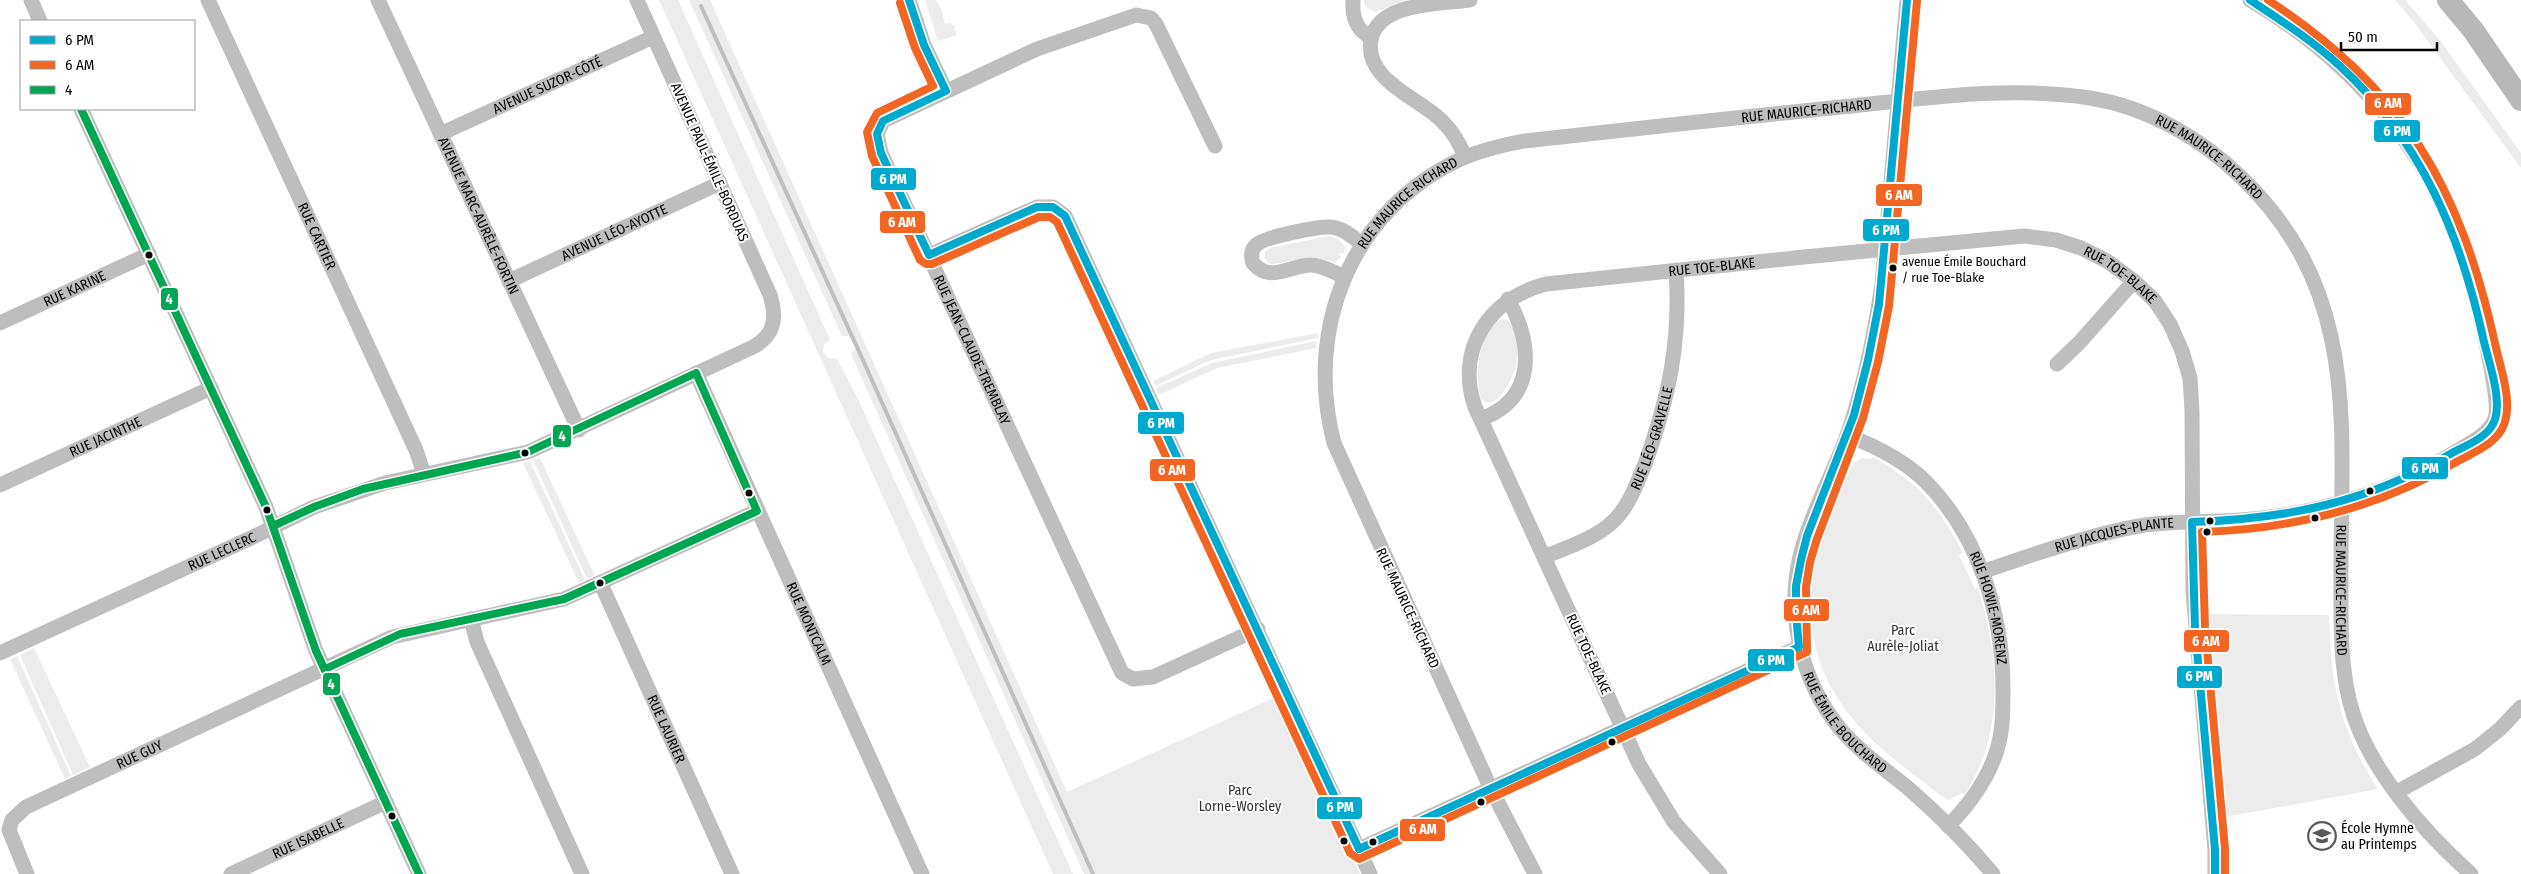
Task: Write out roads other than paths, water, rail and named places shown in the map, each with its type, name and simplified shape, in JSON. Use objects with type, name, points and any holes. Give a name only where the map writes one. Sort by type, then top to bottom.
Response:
[{"type":"main road","points":[[2448,0],[2473,30],[2521,100]]},
{"type":"street","points":[[30,0],[40,20]]},
{"type":"street","name":"RUE CARTIER","points":[[208,0],[416,450],[424,474]]},
{"type":"street","name":"AVENUE MARC-AURÈLE-FORTIN","points":[[378,0],[579,430]]},
{"type":"street","name":"AVENUE PAUL-ÉMILE-BORDUAS","points":[[637,0],[770,295],[774,311],[774,327]]},
{"type":"street","points":[[909,0],[924,45],[946,91]]},
{"type":"street","points":[[1353,0],[1356,22],[1364,34],[1372,37]]},
{"type":"street","points":[[1465,157],[1453,133],[1442,121],[1401,91],[1380,72],[1371,57],[1372,37],[1380,20],[1396,12],[1470,0]]},
{"type":"street","name":"RUE ÉMILE-BOUCHARD","points":[[1907,0],[1882,285],[1870,358],[1847,436],[1810,524],[1800,555],[1795,600],[1799,647],[1817,693],[1842,731],[1858,748],[1908,788],[1948,826],[1993,874]]},
{"type":"street","name":"RUE JACQUES-PLANTE","points":[[1982,572],[2126,529],[2151,524],[2279,516],[2342,503],[2414,474],[2450,455],[2488,431],[2497,412],[2476,296],[2459,244],[2441,201],[2410,149],[2373,100],[2336,62],[2301,33],[2250,0]]},
{"type":"street","name":"RUE JEAN-CLAUDE-TREMBLAY","points":[[1215,146],[1156,24],[1142,15],[1129,17],[1037,49],[883,121],[877,134],[881,153],[1054,530],[1122,673],[1132,679],[1153,677],[1258,629]]},
{"type":"street","name":"AVENUE SUZOR-CÔTÉ","points":[[440,134],[653,36]]},
{"type":"street","name":"RUE MAURICE-RICHARD","points":[[1535,874],[1490,787],[1334,443],[1326,412],[1323,368],[1329,327],[1345,277],[1362,244],[1382,218],[1408,194],[1438,172],[1465,157],[1524,141],[1898,100],[2009,92],[2053,94],[2106,101],[2141,112],[2172,127],[2207,148],[2237,173],[2261,197],[2282,224],[2309,270],[2328,318],[2340,386],[2342,503],[2341,640],[2346,683],[2360,733],[2374,760],[2397,792],[2435,837],[2471,874]]},
{"type":"street","points":[[81,110],[266,507],[312,642],[419,874]]},
{"type":"street","name":"AVENUE LÉO-AYOTTE","points":[[509,281],[720,183]]},
{"type":"street","points":[[929,255],[1037,207],[1053,207],[1065,216],[1370,874]]},
{"type":"street","points":[[1345,277],[1311,265],[1276,273],[1266,273],[1253,263],[1252,252],[1261,241],[1330,227],[1340,230],[1362,244]]},
{"type":"street","name":"RUE TOE-BLAKE","points":[[1720,874],[1696,849],[1665,808],[1639,764],[1470,394],[1470,356],[1486,323],[1508,299],[1523,291],[1546,284],[2006,237],[2042,238],[2068,243],[2095,254],[2134,281],[2162,312],[2176,337],[2187,364],[2192,412],[2192,522],[2195,628],[2215,850],[2215,874]]},
{"type":"street","name":"RUE KARINE","points":[[0,323],[149,254]]},
{"type":"street","name":"RUE LÉO-GRAVELLE","points":[[1544,557],[1609,526],[1631,496],[1662,417],[1669,386],[1678,318],[1676,270]]},
{"type":"street","points":[[2057,364],[2079,343],[2134,281]]},
{"type":"street","points":[[1481,419],[1492,414],[1508,400],[1519,385],[1526,364],[1524,334],[1508,299]]},
{"type":"street","name":"RUE LECLERC","points":[[0,653],[273,526],[344,496],[424,474],[521,454],[579,430],[760,343],[771,333],[774,327]]},
{"type":"street","name":"RUE MONTCALM","points":[[696,373],[922,874]]},
{"type":"street","name":"RUE JACINTHE","points":[[0,485],[211,388]]},
{"type":"street","name":"RUE HOWIE-MORENZ","points":[[1847,436],[1892,457],[1924,481],[1955,520],[1982,572],[1992,603],[2000,639],[2003,671],[2001,726],[1996,751],[1989,770],[1972,799],[1948,826]]},
{"type":"street","points":[[325,669],[392,637],[556,602],[601,584],[757,511]]},
{"type":"street","name":"RUE LAURIER","points":[[601,584],[732,874]]},
{"type":"street","points":[[471,619],[477,642],[582,874]]},
{"type":"street","points":[[1359,849],[1490,787],[1799,647]]},
{"type":"street","name":"RUE GUY","points":[[27,874],[8,830],[12,820],[21,810],[325,669]]},
{"type":"street","points":[[2397,792],[2475,748],[2500,729],[2521,707]]},
{"type":"street","name":"RUE ISABELLE","points":[[232,874],[386,802]]},
{"type":"waterway","points":[[701,6],[862,358],[1093,874]]},
{"type":"place","name":"avenue Émile Bouchard / rue Toe-Blake","points":[[1893,268]]},
{"type":"place","name":"École Hymne au Printemps","points":[[2322,836]]},
{"type":"park label","name":"Parc Aurèle-Joliat","points":[[1903,638]]},
{"type":"park label","name":"Parc Lorne-Worsley","points":[[1240,798]]}]
